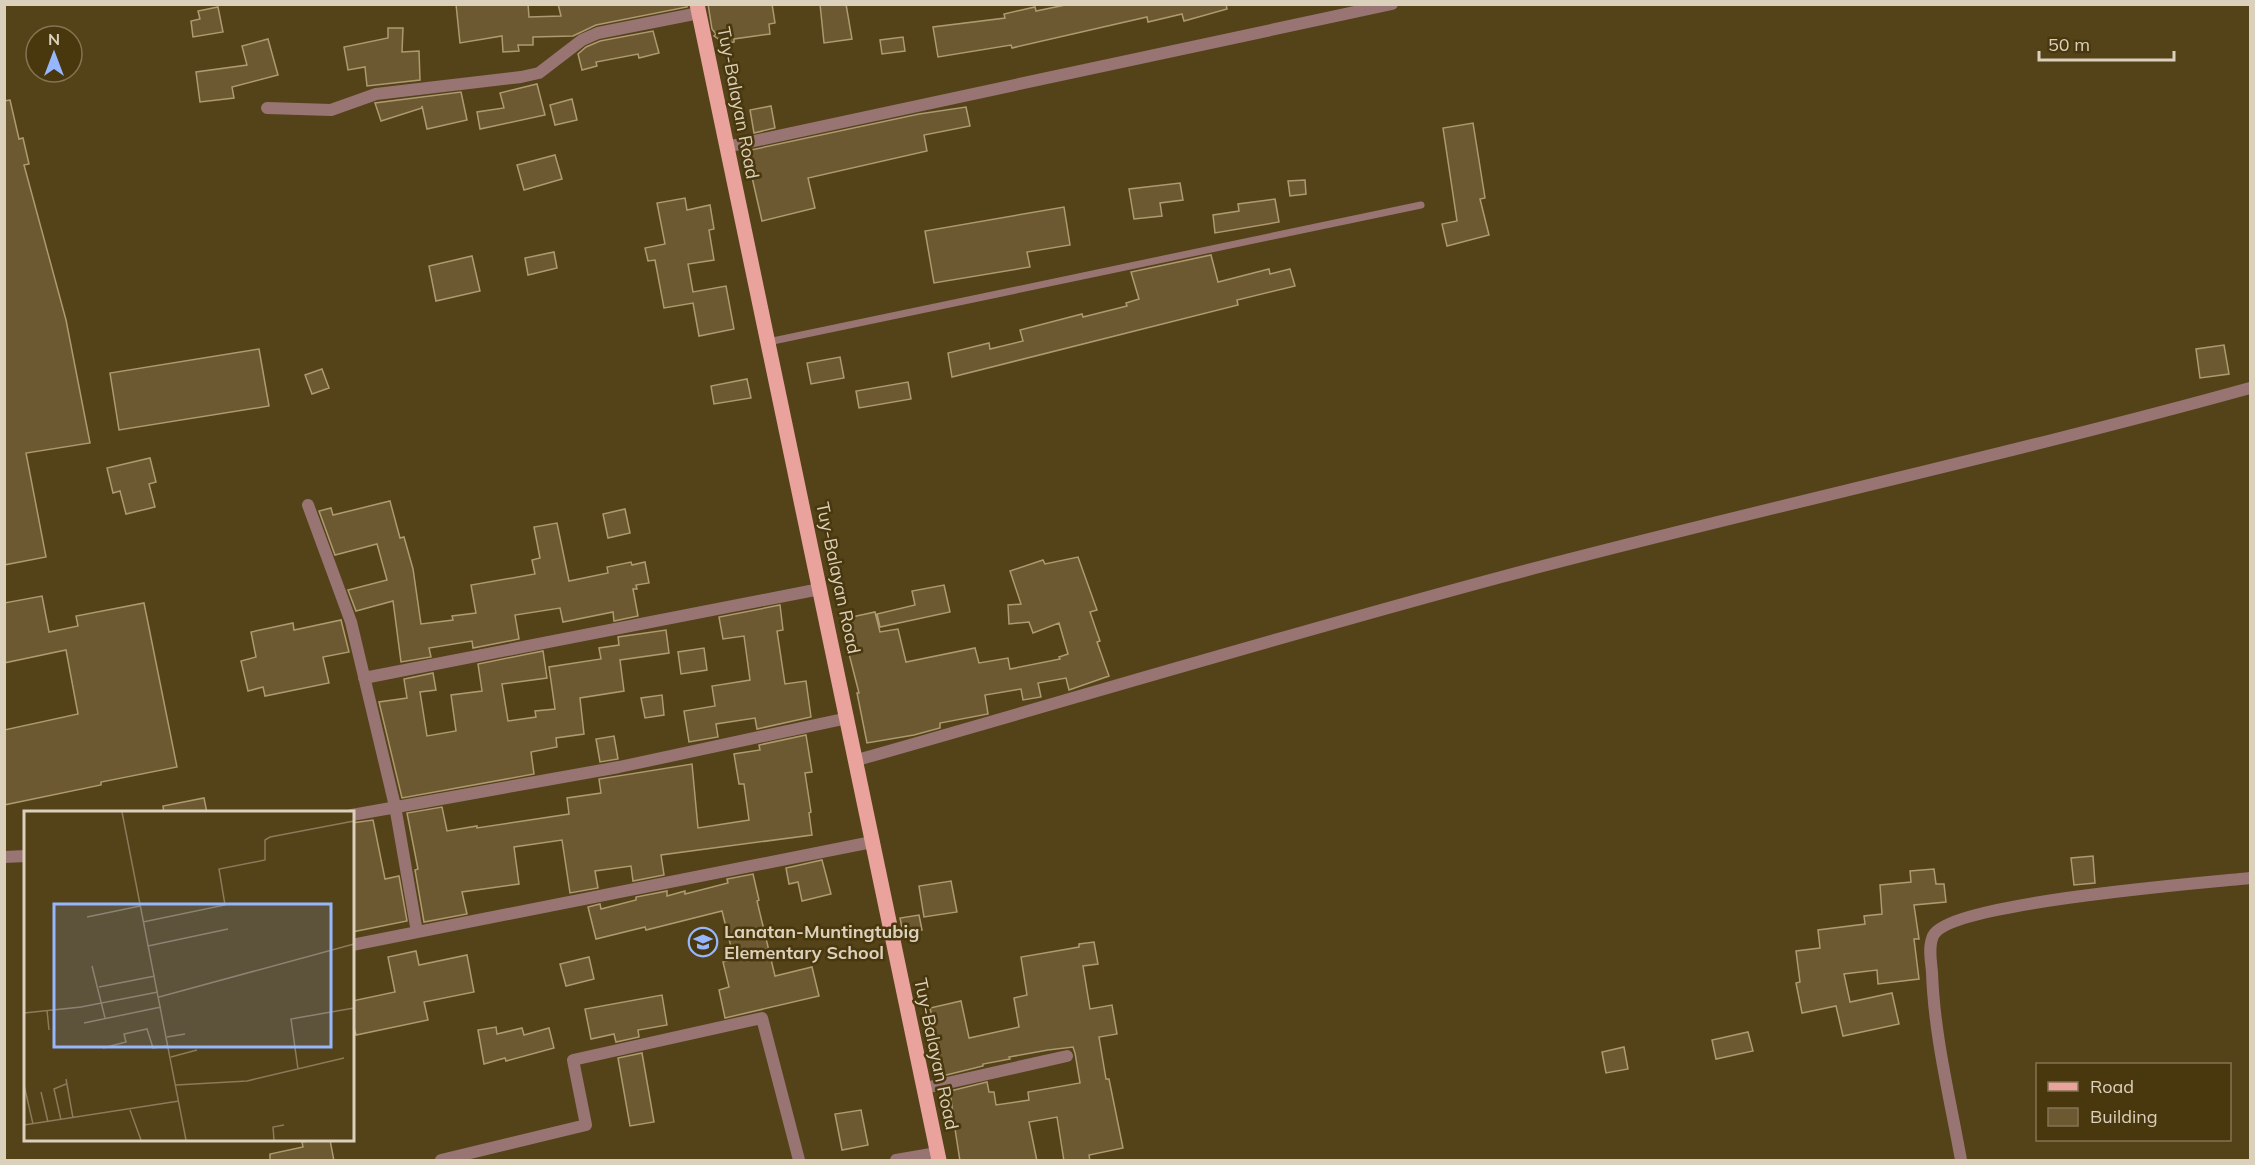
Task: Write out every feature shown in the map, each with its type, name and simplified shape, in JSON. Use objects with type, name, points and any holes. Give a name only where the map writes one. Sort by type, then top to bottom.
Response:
[{"type":"main road","name":"Tuy-Balayan Road","points":[[698,9],[857,760],[886,916],[938,1157]]},
{"type":"street","points":[[726,147],[1392,4]]},
{"type":"street","points":[[267,108],[331,110],[376,94],[539,73],[582,40],[598,33],[698,9]]},
{"type":"street","points":[[857,760],[1504,577],[1812,498],[2127,422],[2250,388]]},
{"type":"street","points":[[308,505],[351,622],[395,807],[417,932]]},
{"type":"street","points":[[364,678],[820,589]]},
{"type":"street","points":[[354,815],[619,767],[848,718]]},
{"type":"street","points":[[354,945],[872,842]]},
{"type":"street","points":[[4,857],[24,856]]},
{"type":"street","points":[[1961,1161],[1933,998],[1930,946],[1934,934],[1946,924],[1965,917],[2021,904],[2250,879]]},
{"type":"street","points":[[441,1161],[586,1125],[573,1060],[762,1018],[799,1161]]},
{"type":"street","points":[[924,1088],[1067,1056]]},
{"type":"street","points":[[896,1161],[938,1157]]},
{"type":"lane","points":[[768,342],[1421,204]]},
{"type":"building","points":[[456,4],[528,4],[529,17],[561,16],[558,4],[687,4],[687,7],[596,25],[573,36],[533,37],[533,45],[518,45],[519,51],[503,52],[502,36],[460,43]]},
{"type":"building","points":[[708,4],[772,4],[775,23],[769,24],[770,34],[734,39],[734,42],[724,43],[714,36],[716,34],[712,29]]},
{"type":"building","points":[[820,4],[846,4],[852,39],[824,43]]},
{"type":"building","points":[[1070,4],[1226,4],[1227,9],[1184,21],[1182,14],[1148,22],[1147,17],[1012,48],[1011,45],[938,57],[933,27],[1005,18],[1004,14],[1035,7],[1036,11]]},
{"type":"building","points":[[218,7],[223,32],[193,37],[191,21],[200,19],[198,11]]},
{"type":"building","points":[[388,28],[403,28],[402,52],[419,51],[420,80],[367,86],[365,67],[348,70],[344,47],[388,38]]},
{"type":"building","points":[[653,31],[659,53],[639,58],[638,54],[596,62],[597,66],[582,70],[578,54],[586,47],[600,41]]},
{"type":"building","points":[[903,37],[905,51],[882,54],[880,40]]},
{"type":"building","points":[[268,39],[278,75],[232,87],[234,98],[200,102],[196,72],[247,65],[242,46]]},
{"type":"building","points":[[537,84],[545,115],[480,129],[477,112],[504,108],[500,93]]},
{"type":"building","points":[[461,92],[467,120],[427,129],[422,106],[422,108],[381,121],[375,103]]},
{"type":"building","points":[[572,99],[577,120],[555,125],[550,105]]},
{"type":"building","points":[[10,100],[19,139],[23,138],[29,164],[24,165],[66,320],[90,443],[26,453],[46,557],[4,565],[4,101]]},
{"type":"building","points":[[771,106],[775,128],[754,133],[750,110]]},
{"type":"building","points":[[966,107],[970,126],[924,135],[927,151],[808,178],[815,208],[762,221],[746,151],[919,114]]},
{"type":"building","points":[[1473,123],[1485,198],[1480,199],[1489,235],[1447,246],[1442,224],[1457,221],[1443,128]]},
{"type":"building","points":[[555,155],[562,179],[524,190],[517,165]]},
{"type":"building","points":[[1305,180],[1306,194],[1290,196],[1288,181]]},
{"type":"building","points":[[1180,183],[1183,200],[1160,203],[1162,216],[1134,219],[1129,189]]},
{"type":"building","points":[[685,198],[687,210],[710,205],[714,229],[709,230],[714,260],[688,264],[693,292],[726,286],[734,329],[699,336],[693,303],[664,308],[655,260],[648,261],[645,248],[665,244],[657,203]]},
{"type":"building","points":[[1275,199],[1279,222],[1215,233],[1213,215],[1239,211],[1238,204]]},
{"type":"building","points":[[1064,207],[1070,245],[1027,252],[1030,267],[934,283],[925,231]]},
{"type":"building","points":[[554,252],[557,268],[528,275],[525,258]]},
{"type":"building","points":[[1211,255],[1218,282],[1269,269],[1270,274],[1290,269],[1295,286],[1237,300],[1238,305],[952,377],[948,353],[989,343],[990,349],[1023,341],[1020,330],[1082,314],[1083,317],[1127,306],[1126,303],[1139,299],[1131,272]]},
{"type":"building","points":[[472,256],[480,291],[436,301],[429,266]]},
{"type":"building","points":[[2224,345],[2229,374],[2200,378],[2196,349]]},
{"type":"building","points":[[259,349],[269,406],[119,430],[110,373]]},
{"type":"building","points":[[840,357],[844,378],[811,384],[807,363]]},
{"type":"building","points":[[322,369],[329,388],[312,394],[305,375]]},
{"type":"building","points":[[747,379],[751,398],[714,404],[711,386]]},
{"type":"building","points":[[908,382],[911,399],[859,408],[856,391]]},
{"type":"building","points":[[150,458],[156,482],[149,484],[155,507],[126,514],[120,491],[113,493],[107,468]]},
{"type":"building","points":[[390,501],[400,538],[404,537],[413,569],[421,624],[453,620],[452,616],[476,613],[471,585],[535,574],[532,560],[540,558],[534,527],[557,523],[569,581],[608,573],[607,567],[631,562],[632,565],[645,562],[649,583],[636,585],[637,589],[633,589],[638,616],[614,621],[613,612],[563,622],[560,608],[515,615],[519,639],[473,648],[472,641],[429,648],[431,657],[401,662],[393,601],[356,611],[348,590],[387,580],[377,544],[335,555],[319,511],[331,508],[333,515]]},
{"type":"building","points":[[625,509],[630,533],[608,538],[603,514]]},
{"type":"building","points":[[1078,557],[1097,610],[1090,612],[1100,641],[1097,642],[1109,676],[1069,690],[1066,678],[1038,683],[1041,697],[1023,700],[1021,689],[985,695],[988,714],[940,723],[940,728],[914,735],[867,743],[857,693],[859,693],[846,642],[852,641],[847,618],[875,612],[880,632],[898,629],[906,662],[975,648],[979,663],[1008,658],[1010,669],[1060,659],[1059,657],[1068,654],[1059,623],[1033,633],[1029,622],[1009,624],[1008,605],[1021,604],[1010,571],[1043,560],[1045,564]]},
{"type":"building","points":[[944,585],[950,612],[880,627],[877,614],[915,605],[912,591]]},
{"type":"building","points":[[42,596],[49,632],[78,626],[76,616],[144,603],[177,767],[4,805],[4,730],[78,714],[66,650],[4,663],[4,603]]},
{"type":"building","points":[[780,605],[783,630],[777,631],[785,684],[806,681],[811,717],[757,729],[755,718],[716,724],[718,737],[689,742],[684,711],[715,706],[712,686],[750,680],[744,636],[723,639],[719,617]]},
{"type":"building","points":[[341,620],[349,652],[323,657],[329,683],[265,696],[263,687],[248,691],[241,661],[256,657],[251,632],[293,623],[294,630]]},
{"type":"building","points":[[666,630],[669,653],[620,660],[624,691],[580,698],[584,734],[556,738],[557,747],[531,752],[534,774],[402,798],[379,702],[407,698],[404,679],[433,673],[436,690],[420,692],[427,736],[456,731],[451,695],[482,691],[478,664],[543,651],[547,678],[502,684],[508,721],[536,717],[535,711],[555,709],[549,667],[601,659],[599,648],[619,645],[618,637]]},
{"type":"building","points":[[704,648],[707,670],[681,674],[678,652]]},
{"type":"building","points":[[662,695],[664,715],[645,718],[641,698]]},
{"type":"building","points":[[806,735],[812,772],[805,773],[812,835],[661,855],[664,875],[633,881],[631,866],[595,871],[598,888],[570,893],[562,840],[514,847],[519,884],[462,892],[467,914],[424,922],[415,870],[418,869],[407,813],[442,807],[447,831],[569,814],[567,798],[601,793],[599,779],[692,764],[698,828],[749,820],[744,784],[739,784],[734,754],[760,750],[759,745]]},
{"type":"building","points":[[614,736],[618,759],[600,762],[596,739]]},
{"type":"building","points":[[204,798],[207,811],[164,811],[163,806]]},
{"type":"building","points":[[373,820],[385,879],[399,876],[407,921],[354,932],[354,823]]},
{"type":"building","points":[[2093,856],[2095,883],[2074,885],[2071,858]]},
{"type":"building","points":[[822,860],[831,894],[802,901],[798,882],[789,884],[786,868]]},
{"type":"building","points":[[1934,869],[1936,884],[1944,884],[1946,902],[1914,905],[1919,939],[1914,939],[1919,979],[1878,984],[1877,970],[1844,974],[1850,1002],[1892,993],[1899,1024],[1843,1036],[1836,1006],[1802,1013],[1796,983],[1800,982],[1796,951],[1820,948],[1818,930],[1865,924],[1864,916],[1882,914],[1880,885],[1911,882],[1910,871]]},
{"type":"building","points":[[753,874],[775,976],[812,967],[819,996],[725,1018],[719,990],[729,987],[723,962],[734,959],[722,911],[646,930],[645,927],[596,939],[588,907],[600,904],[601,909],[636,900],[636,897],[667,891],[667,896],[685,891],[685,894],[728,883],[727,879]]},
{"type":"building","points":[[951,881],[957,912],[924,917],[919,886]]},
{"type":"building","points":[[919,915],[922,930],[903,933],[900,918]]},
{"type":"building","points":[[1094,942],[1098,964],[1083,966],[1090,1009],[1112,1005],[1117,1034],[1099,1037],[1106,1079],[1109,1079],[1123,1148],[1089,1155],[1090,1161],[1064,1161],[1057,1117],[1029,1122],[1037,1161],[960,1161],[955,1129],[947,1130],[945,1116],[953,1115],[950,1091],[987,1082],[989,1092],[994,1092],[996,1105],[1029,1100],[1028,1092],[1080,1083],[1075,1053],[1073,1047],[1048,1050],[1009,1057],[1010,1059],[942,1076],[930,1008],[961,1001],[969,1038],[1019,1027],[1014,998],[1027,995],[1021,957],[1079,947],[1079,944]]},
{"type":"building","points":[[416,951],[419,965],[467,955],[474,992],[424,1002],[428,1020],[356,1035],[354,1001],[395,992],[388,957]]},
{"type":"building","points":[[589,957],[594,979],[566,986],[560,964]]},
{"type":"building","points":[[662,995],[667,1025],[638,1030],[639,1037],[616,1042],[614,1034],[591,1039],[585,1009]]},
{"type":"building","points":[[496,1027],[497,1034],[522,1028],[524,1035],[549,1028],[554,1048],[506,1061],[505,1058],[484,1064],[478,1030]]},
{"type":"building","points":[[1748,1032],[1753,1051],[1716,1059],[1712,1040]]},
{"type":"building","points":[[1624,1047],[1628,1069],[1606,1073],[1602,1052]]},
{"type":"building","points":[[642,1053],[654,1122],[630,1126],[618,1058]]},
{"type":"building","points":[[861,1110],[868,1145],[842,1150],[835,1114]]},
{"type":"building","points":[[330,1141],[334,1161],[270,1161],[270,1154],[303,1147],[302,1142]]},
{"type":"place","name":"Lanatan-Muntingtubig Elementary School","points":[[703,942]]}]
